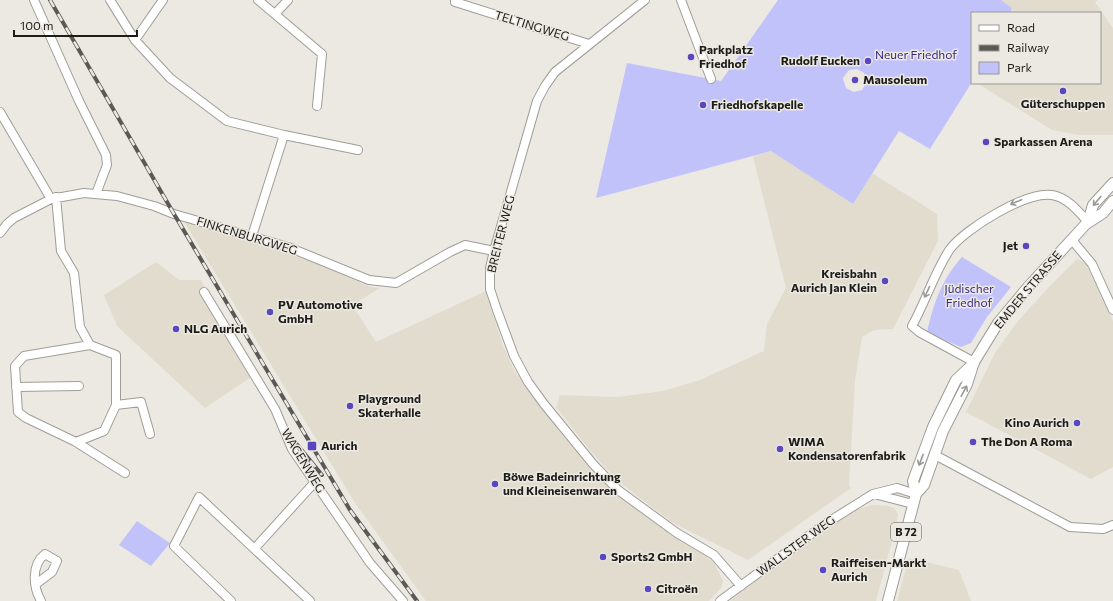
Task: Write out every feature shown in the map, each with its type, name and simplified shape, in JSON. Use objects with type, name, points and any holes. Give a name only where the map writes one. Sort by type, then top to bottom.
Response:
[{"type":"main road","name":"EMDER STRASSE","points":[[1088,222],[1093,205],[1113,183]]},
{"type":"main road","name":"EMDER STRASSE","points":[[916,494],[913,481],[934,427],[956,380],[974,362],[1008,311],[1088,222],[1103,213],[1113,201]]},
{"type":"main road","name":"EMDER STRASSE","points":[[888,601],[916,494],[924,485],[946,424],[967,384],[974,362]]},
{"type":"street","points":[[34,0],[79,101],[106,155],[107,165],[96,194]]},
{"type":"street","points":[[110,0],[135,40],[170,78],[227,121],[284,135],[358,150]]},
{"type":"street","points":[[135,40],[163,0]]},
{"type":"street","points":[[258,0],[322,54],[317,106]]},
{"type":"street","points":[[275,14],[288,0]]},
{"type":"street","name":"TELTINGWEG","points":[[455,0],[455,2],[589,44]]},
{"type":"street","name":"BREITER WEG","points":[[645,0],[556,72],[545,86],[537,101],[494,251],[490,268],[490,289],[514,356],[528,382],[593,464],[618,490],[677,533],[714,555],[741,586]]},
{"type":"street","points":[[681,0],[711,80]]},
{"type":"street","points":[[0,112],[54,198],[61,252],[74,273],[80,327],[90,346]]},
{"type":"street","points":[[252,236],[284,135]]},
{"type":"street","name":"FINKENBURGWEG","points":[[0,233],[14,218],[54,198],[84,193],[117,196],[154,206],[174,214],[288,247],[369,280],[396,283],[465,245],[494,251]]},
{"type":"street","points":[[974,362],[919,332],[912,326],[938,270],[951,248],[962,237],[1005,207],[1033,196],[1054,195],[1064,200],[1088,222]]},
{"type":"street","points":[[1072,240],[1092,264],[1113,310]]},
{"type":"street","name":"WAGENWEG","points":[[204,292],[275,409],[292,449],[370,564],[403,601]]},
{"type":"street","points":[[76,442],[104,432],[116,405],[116,356],[90,346],[24,356],[14,366],[18,412],[26,418],[76,442],[125,473]]},
{"type":"street","points":[[16,387],[79,386]]},
{"type":"street","points":[[116,405],[141,402],[150,434]]},
{"type":"street","points":[[935,455],[1070,527],[1103,529],[1113,525]]},
{"type":"street","points":[[255,548],[315,482]]},
{"type":"street","name":"WALLSTER WEG","points":[[720,601],[825,524],[874,494],[898,488],[916,494]]},
{"type":"street","points":[[874,494],[913,504]]},
{"type":"street","points":[[231,601],[174,546],[199,497],[310,601]]},
{"type":"street","points":[[36,584],[37,594],[41,601]]},
{"type":"shaded area","points":[[1001,0],[1098,0],[1095,2],[1113,28],[1113,135],[1078,135],[1052,130],[979,84],[1101,84],[1101,12],[1010,12],[1012,8]]},
{"type":"shaded area","points":[[771,151],[853,203],[872,173],[937,214],[938,241],[893,329],[874,330],[862,337],[855,380],[849,486],[851,488],[748,560],[673,523],[617,480],[592,453],[556,407],[560,395],[617,397],[663,391],[700,380],[764,351],[767,324],[786,288],[753,157]]},
{"type":"shaded area","points":[[183,220],[285,249],[370,287],[380,288],[352,305],[376,342],[486,291],[503,346],[514,370],[563,436],[592,471],[626,502],[670,534],[706,556],[715,564],[723,581],[721,588],[709,601],[426,601],[355,503]]},
{"type":"shaded area","points":[[1077,259],[1086,264],[1113,321],[1113,467],[1091,479],[966,412],[995,353],[1017,322]]},
{"type":"shaded area","points":[[156,262],[179,280],[201,280],[253,376],[205,408],[117,326],[104,295]]},
{"type":"shaded area","points":[[872,505],[889,506],[895,509],[898,514],[876,601],[730,601],[821,531],[858,509]]},
{"type":"shaded area","points":[[909,558],[959,570],[971,601],[897,601]]},
{"type":"green space","name":"Neuer Friedhof","points":[[778,0],[1001,0],[1012,8],[1010,12],[971,12],[971,84],[930,149],[899,131],[853,204],[771,151],[596,198],[627,63],[721,81]],"holes":[[[857,69],[864,73],[867,82],[862,90],[854,92],[846,88],[843,78],[849,70]]]},
{"type":"green space","name":"Jüdischer Friedhof","points":[[962,257],[1011,287],[987,317],[971,343],[961,347],[927,333],[939,292],[949,274]]},
{"type":"green space","points":[[137,521],[170,543],[151,566],[119,545]]},
{"type":"railway","points":[[50,0],[174,214],[350,510],[417,601]]},
{"type":"railway","points":[[290,436],[322,475]]},
{"type":"place","name":"Parkplatz Friedhof","points":[[691,57]]},
{"type":"place","name":"Rudolf Eucken","points":[[868,61]]},
{"type":"place","name":"Mausoleum","points":[[855,80]]},
{"type":"place","name":"Güterschuppen","points":[[1063,91]]},
{"type":"place","name":"Friedhofskapelle","points":[[703,105]]},
{"type":"place","name":"Sparkassen Arena","points":[[986,142]]},
{"type":"place","name":"Jet","points":[[1026,246]]},
{"type":"place","name":"Kreisbahn Aurich Jan Klein","points":[[885,281]]},
{"type":"place","name":"PV Automotive GmbH","points":[[270,312]]},
{"type":"place","name":"NLG Aurich","points":[[176,329]]},
{"type":"place","name":"Playground Skaterhalle","points":[[350,406]]},
{"type":"place","name":"Kino Aurich","points":[[1077,423]]},
{"type":"place","name":"The Don A Roma","points":[[973,442]]},
{"type":"place","name":"Aurich","points":[[312,446]]},
{"type":"place","name":"WIMA Kondensatorenfabrik","points":[[780,449]]},
{"type":"place","name":"Böwe Badeinrichtung und Kleineisenwaren","points":[[495,484]]},
{"type":"place","name":"Sports2 GmbH","points":[[603,557]]},
{"type":"place","name":"Raiffeisen-Markt Aurich","points":[[823,570]]},
{"type":"place","name":"Citroën","points":[[648,589]]}]
